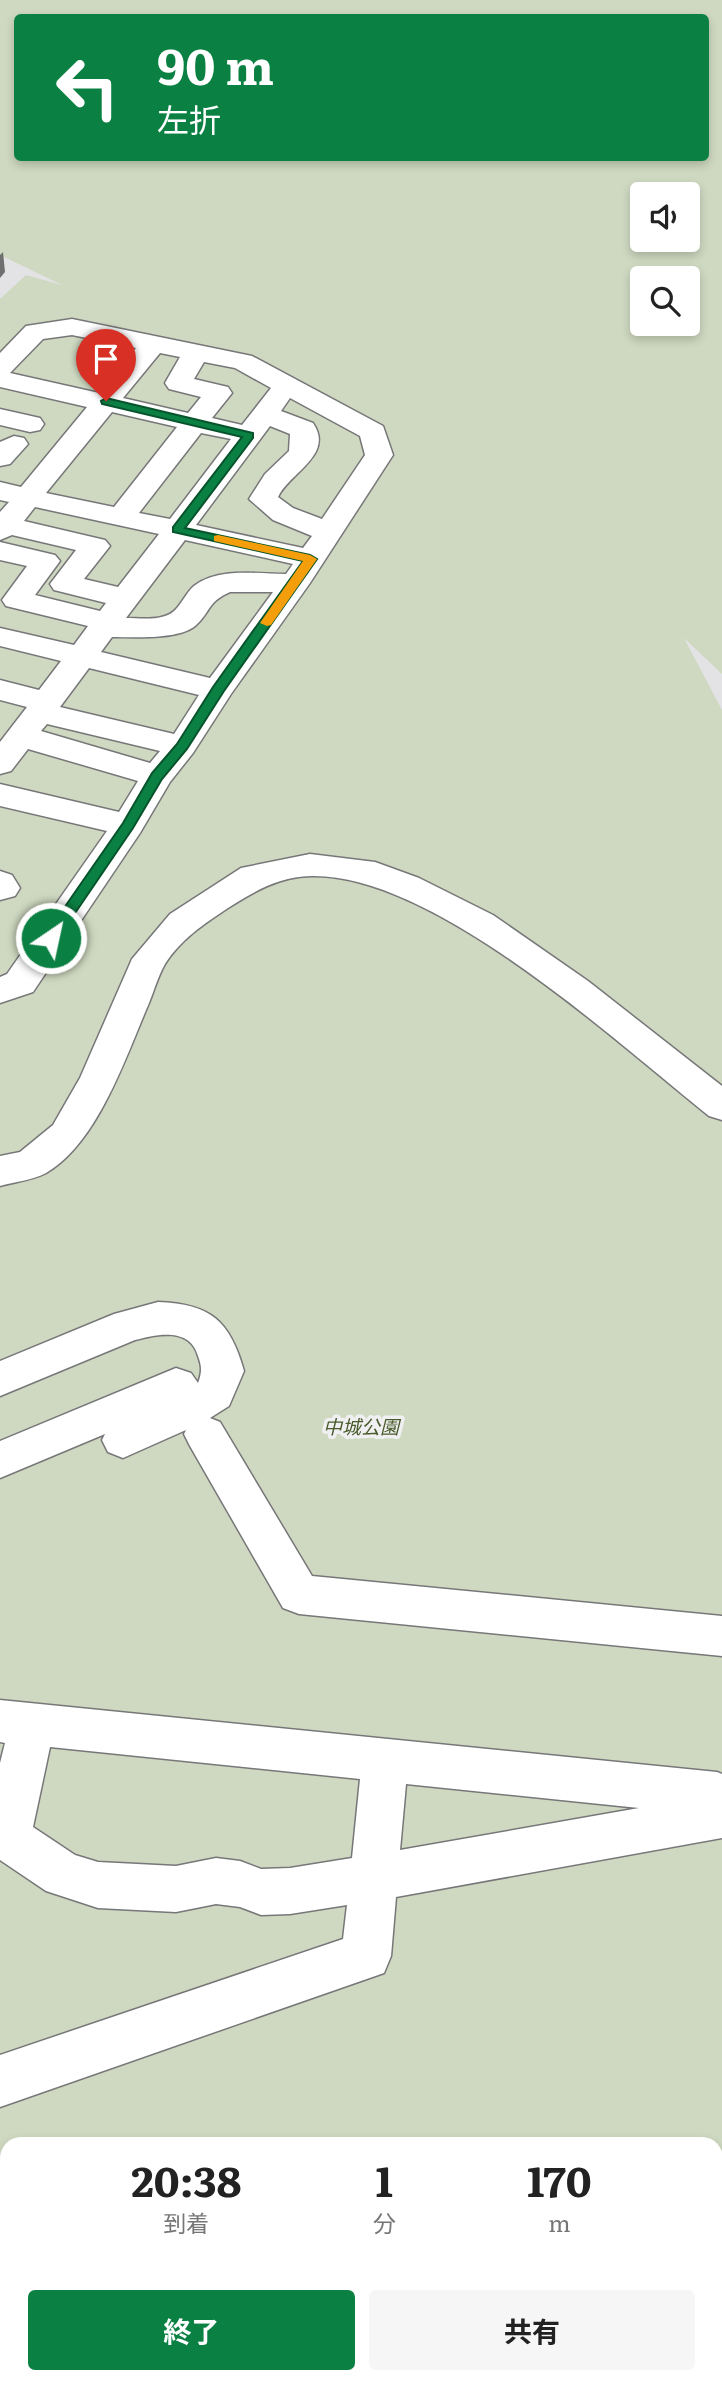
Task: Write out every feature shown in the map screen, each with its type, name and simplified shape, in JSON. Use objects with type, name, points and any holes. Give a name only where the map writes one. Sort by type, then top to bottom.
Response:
[{"type":"street","points":[[0,368],[35,332],[72,327],[243,362],[373,432],[379,455],[182,746],[157,776],[128,825],[20,983],[0,990]]},
{"type":"street","points":[[3,529],[153,344]]},
{"type":"street","points":[[196,352],[178,383],[218,393]]},
{"type":"street","points":[[121,517],[243,362]]},
{"type":"street","points":[[0,379],[106,401],[194,424],[303,429],[307,441],[303,454],[267,485],[264,499],[283,514],[328,532]]},
{"type":"street","points":[[0,764],[286,386]]},
{"type":"street","points":[[0,417],[15,442]]},
{"type":"street","points":[[0,491],[177,530],[303,571]]},
{"type":"street","points":[[3,529],[45,561],[17,600],[105,625],[162,628],[183,621],[205,592],[226,583],[303,571]]},
{"type":"street","points":[[3,529],[95,546],[65,584],[125,598]]},
{"type":"street","points":[[0,637],[218,690]]},
{"type":"street","points":[[0,690],[36,717],[157,776]]},
{"type":"street","points":[[94,743],[182,746]]},
{"type":"street","points":[[0,795],[128,825]]},
{"type":"street","points":[[0,1171],[32,1163],[66,1135],[98,1079],[150,959],[182,922],[253,876],[310,865],[363,870],[407,886],[481,923],[575,990],[722,1106]]},
{"type":"street","points":[[0,1379],[128,1325],[158,1318],[183,1319],[204,1330],[216,1345],[223,1371],[215,1394],[190,1409],[123,1440]]},
{"type":"street","points":[[0,1460],[176,1385]]},
{"type":"street","points":[[205,1434],[299,1594],[722,1636]]},
{"type":"street","points":[[722,1798],[718,1794],[16,1723],[9,1828],[14,1842],[63,1875],[98,1885],[176,1889],[216,1881],[240,1884],[261,1892],[371,1894],[722,1816]]},
{"type":"street","points":[[0,2081],[366,1956],[385,1761]]},
{"type":"green space","name":"中城公園","points":[[0,0],[722,0],[722,674],[684,638],[722,710],[722,2137],[0,2137],[0,299],[26,275],[62,285],[0,255]]},
{"type":"slow traffic","points":[[218,538],[310,559],[267,623]]},
{"type":"route","points":[[51,938],[128,825],[157,776],[182,746],[310,559],[177,530],[249,435],[106,401]]}]
